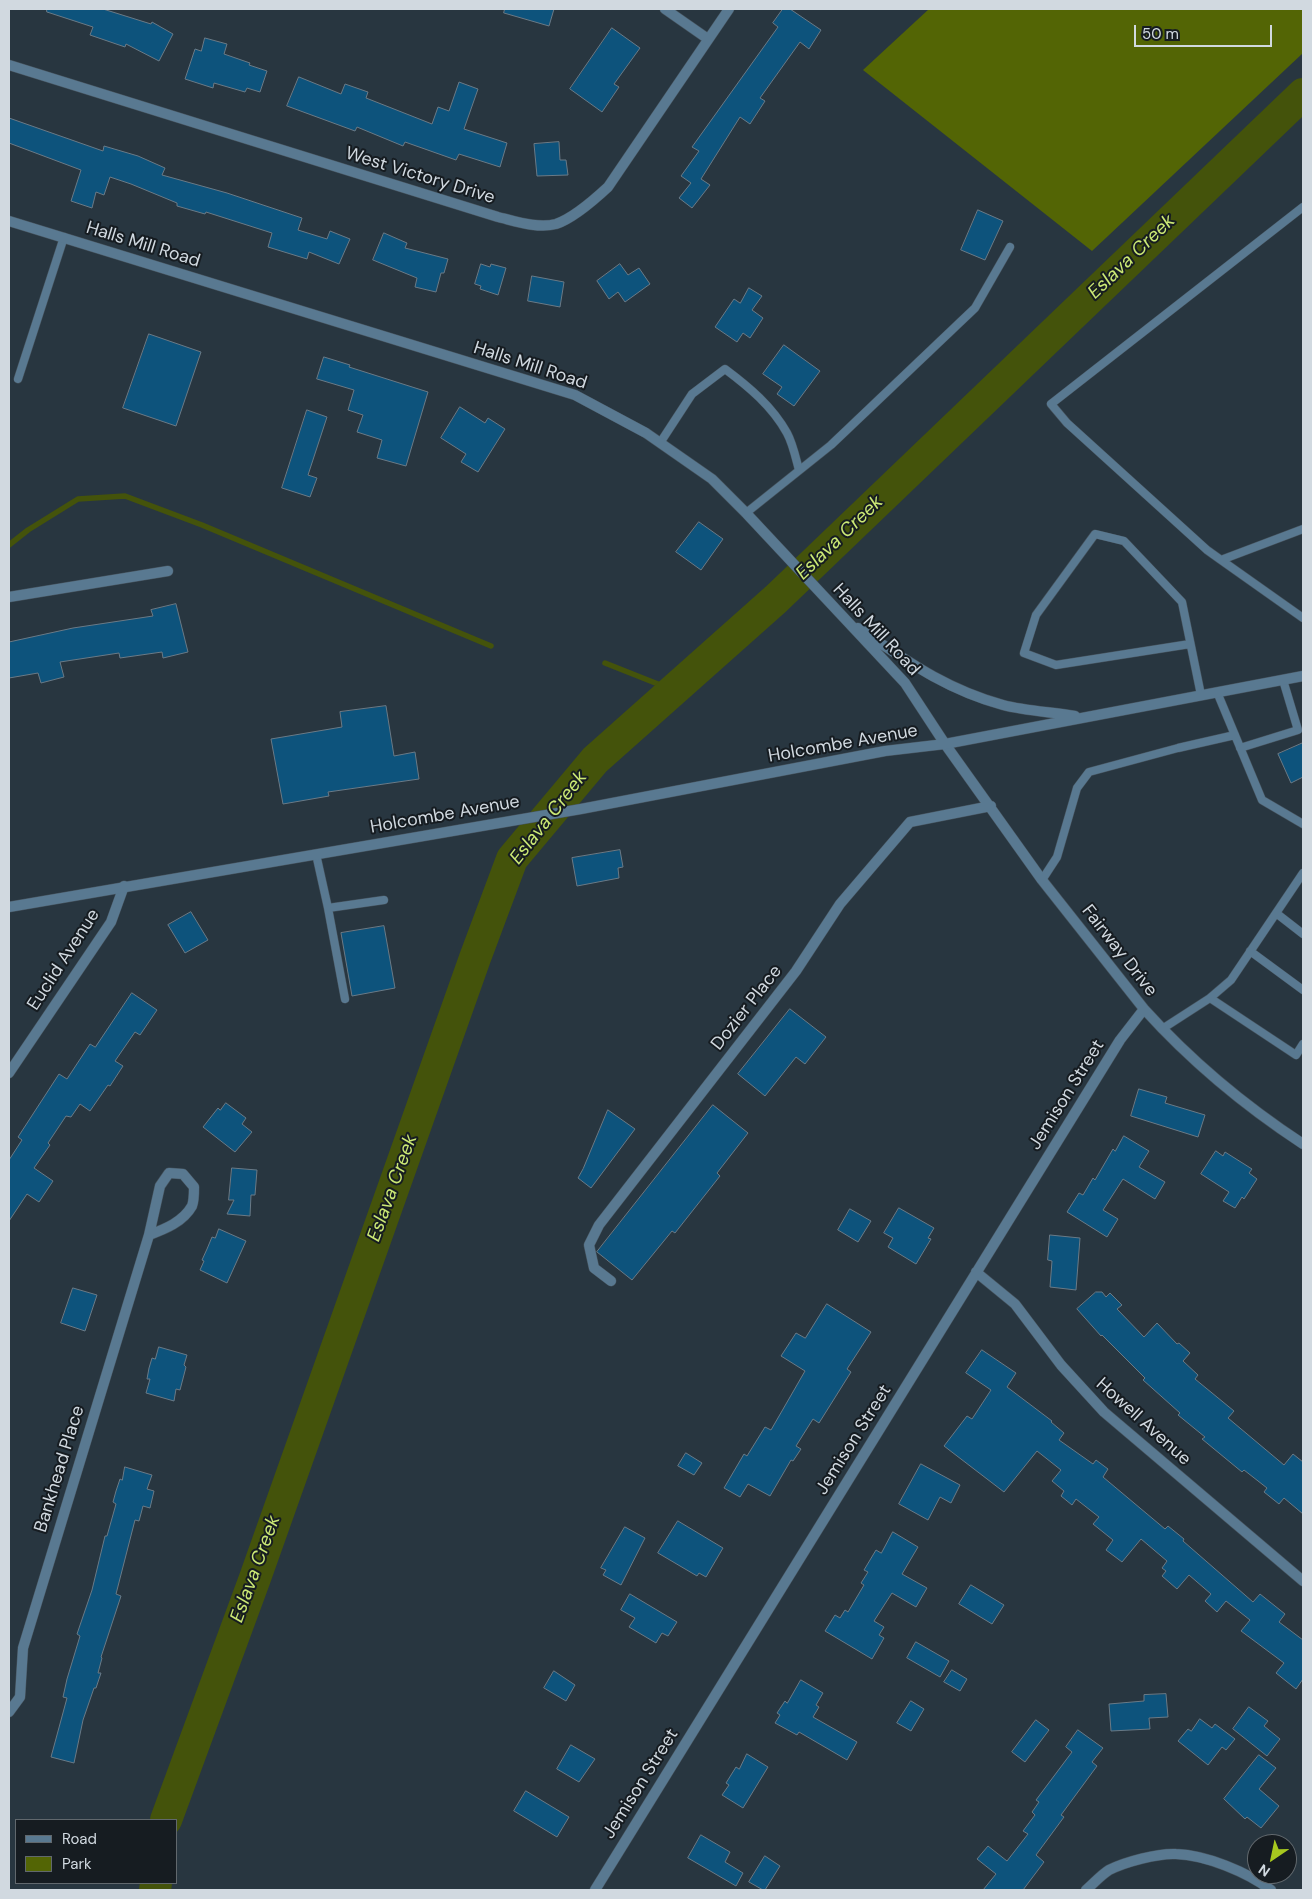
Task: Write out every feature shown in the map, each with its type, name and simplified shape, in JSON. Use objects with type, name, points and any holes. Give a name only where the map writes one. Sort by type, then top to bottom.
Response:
[{"type":"street","points":[[665,9],[708,39]]},
{"type":"street","name":"West Victory Drive","points":[[9,65],[498,217],[534,225],[556,224],[589,206],[608,187],[729,9]]},
{"type":"street","name":"Halls Mill Road","points":[[9,221],[575,395],[646,433],[712,479],[746,512],[905,683],[945,744]]},
{"type":"street","points":[[9,597],[168,571]]},
{"type":"street","points":[[842,617],[930,676],[963,692],[1005,706],[1083,717]]},
{"type":"street","points":[[945,744],[1303,676]]},
{"type":"street","name":"Fairway Drive","points":[[945,744],[1042,880],[1144,1009],[1162,1029],[1226,1089],[1303,1144]]},
{"type":"street","name":"Holcombe Avenue","points":[[9,907],[581,809],[885,751],[945,744]]},
{"type":"street","name":"Dozier Place","points":[[611,1281],[594,1268],[589,1245],[598,1226],[796,971],[840,904],[910,822],[991,806]]},
{"type":"street","name":"Euclid Avenue","points":[[9,1073],[110,922],[124,886]]},
{"type":"street","name":"Jemison Street","points":[[595,1890],[1120,1040],[1144,1009]]},
{"type":"street","name":"Bankhead Place","points":[[9,1712],[20,1697],[23,1648],[149,1235],[160,1186],[169,1173],[183,1174],[194,1187],[193,1205],[183,1217],[168,1228],[149,1235]]},
{"type":"street","name":"Howell Avenue","points":[[976,1272],[1015,1304],[1061,1366],[1104,1412],[1303,1581]]},
{"type":"street","points":[[1086,1890],[1109,1871],[1150,1856],[1176,1854],[1218,1862],[1260,1882],[1271,1890]]},
{"type":"lane","points":[[1303,207],[1051,404],[1067,423],[1206,550],[1303,618]]},
{"type":"lane","points":[[18,379],[64,238]]},
{"type":"lane","points":[[746,512],[832,445],[975,308],[1010,247]]},
{"type":"lane","points":[[660,442],[692,394],[725,369],[746,384],[766,404],[788,434],[800,470]]},
{"type":"lane","points":[[1221,560],[1303,529]]},
{"type":"lane","points":[[1190,644],[1056,665],[1024,653],[1036,615],[1095,534],[1124,541],[1182,602],[1201,695]]},
{"type":"lane","points":[[1240,748],[1301,732],[1283,680]]},
{"type":"lane","points":[[1217,692],[1262,800],[1303,824]]},
{"type":"lane","points":[[1042,880],[1057,857],[1077,788],[1090,772],[1235,735]]},
{"type":"lane","points":[[316,854],[345,999]]},
{"type":"lane","points":[[1162,1029],[1210,998],[1231,980],[1303,873]]},
{"type":"lane","points":[[328,908],[384,900]]},
{"type":"lane","points":[[1276,913],[1303,934]]},
{"type":"lane","points":[[1250,951],[1303,990]]},
{"type":"lane","points":[[1210,998],[1296,1055],[1303,1044]]},
{"type":"green space","points":[[929,9],[1303,9],[1303,53],[1092,251],[863,70]]},
{"type":"building","points":[[47,9],[103,9],[151,24],[152,22],[173,34],[159,61],[126,44],[125,47],[90,35],[93,27],[47,12]]},
{"type":"building","points":[[505,9],[554,9],[549,26],[504,13]]},
{"type":"building","points":[[783,9],[790,9],[821,30],[809,49],[800,42],[760,98],[765,101],[750,124],[740,117],[701,179],[710,185],[692,208],[679,198],[691,183],[681,176],[699,151],[692,147],[778,27],[773,23]]},
{"type":"building","points":[[612,28],[640,48],[614,84],[619,87],[602,112],[570,89]]},
{"type":"building","points":[[205,38],[227,44],[224,54],[267,71],[260,92],[247,88],[245,92],[214,83],[213,88],[185,79],[195,49],[201,51]]},
{"type":"building","points":[[299,77],[341,94],[345,84],[368,92],[366,98],[432,124],[438,107],[449,111],[459,82],[478,89],[464,129],[507,143],[500,167],[459,154],[456,160],[405,142],[403,146],[357,127],[355,131],[287,106]]},
{"type":"building","points":[[9,118],[103,151],[104,146],[138,156],[165,168],[162,175],[227,193],[302,218],[298,230],[327,239],[330,231],[350,239],[339,264],[309,252],[307,259],[268,247],[272,233],[206,212],[205,214],[177,206],[177,203],[110,177],[104,195],[96,192],[92,208],[71,201],[81,170],[9,143]]},
{"type":"building","points":[[559,142],[560,160],[566,160],[568,175],[537,176],[534,144]]},
{"type":"building","points":[[978,210],[1003,221],[985,260],[961,250]]},
{"type":"building","points":[[384,233],[407,243],[405,248],[448,259],[444,273],[441,273],[436,292],[415,287],[417,278],[373,260]]},
{"type":"building","points":[[481,264],[490,267],[491,264],[506,268],[498,295],[480,289],[481,286],[475,284]]},
{"type":"building","points":[[620,264],[628,275],[639,268],[650,284],[625,302],[618,292],[609,299],[597,281]]},
{"type":"building","points":[[532,276],[564,282],[560,307],[528,301]]},
{"type":"building","points":[[749,288],[762,296],[752,310],[763,318],[750,338],[743,333],[737,342],[715,327],[734,299],[740,303]]},
{"type":"building","points":[[149,334],[201,352],[176,426],[123,408]]},
{"type":"building","points":[[784,345],[820,371],[794,406],[777,394],[782,387],[763,374]]},
{"type":"building","points":[[324,357],[350,365],[349,367],[428,392],[406,466],[377,458],[382,440],[357,432],[363,415],[348,410],[354,390],[317,379]]},
{"type":"building","points":[[460,407],[485,423],[488,418],[505,429],[478,472],[461,462],[466,454],[441,438]]},
{"type":"building","points":[[307,410],[327,417],[308,475],[317,478],[310,497],[282,488]]},
{"type":"building","points":[[699,522],[723,539],[701,570],[676,552]]},
{"type":"building","points":[[176,604],[188,652],[163,658],[162,652],[120,658],[119,653],[60,662],[64,677],[41,683],[38,673],[9,678],[9,642],[73,628],[153,616],[151,610]]},
{"type":"building","points":[[386,706],[394,756],[415,752],[419,779],[328,792],[329,796],[283,804],[271,739],[342,727],[340,712]]},
{"type":"building","points":[[1303,743],[1303,777],[1291,783],[1278,754]]},
{"type":"building","points":[[620,850],[623,867],[618,868],[619,878],[577,886],[572,858]]},
{"type":"building","points":[[191,912],[208,940],[185,953],[168,925]]},
{"type":"building","points":[[384,926],[395,988],[352,996],[341,933]]},
{"type":"building","points":[[132,993],[157,1010],[140,1035],[135,1032],[115,1061],[123,1066],[90,1111],[80,1104],[71,1117],[66,1116],[48,1143],[50,1145],[34,1168],[53,1181],[39,1202],[27,1194],[9,1221],[9,1160],[22,1140],[18,1137],[59,1074],[67,1079],[90,1044],[95,1047]]},
{"type":"building","points":[[790,1009],[826,1037],[805,1064],[796,1057],[765,1096],[738,1074]]},
{"type":"building","points":[[1139,1089],[1167,1097],[1165,1103],[1205,1115],[1198,1137],[1131,1116]]},
{"type":"building","points":[[226,1103],[246,1118],[242,1124],[252,1132],[235,1152],[203,1127],[218,1108],[220,1110]]},
{"type":"building","points":[[713,1105],[748,1133],[717,1173],[720,1176],[675,1233],[672,1231],[632,1280],[597,1252]]},
{"type":"building","points":[[608,1110],[635,1129],[591,1188],[578,1178]]},
{"type":"building","points":[[1124,1136],[1149,1151],[1139,1167],[1165,1182],[1155,1199],[1123,1179],[1103,1210],[1118,1219],[1107,1237],[1067,1212],[1079,1193],[1083,1195],[1093,1178],[1095,1180],[1113,1149],[1115,1151]]},
{"type":"building","points":[[1216,1151],[1223,1156],[1225,1152],[1252,1169],[1249,1173],[1257,1179],[1244,1199],[1242,1197],[1235,1208],[1223,1201],[1229,1192],[1201,1174]]},
{"type":"building","points":[[232,1168],[257,1170],[255,1195],[251,1195],[250,1216],[227,1214],[234,1200],[229,1200]]},
{"type":"building","points":[[899,1208],[934,1228],[928,1238],[931,1239],[916,1264],[888,1247],[893,1238],[884,1233]]},
{"type":"building","points":[[850,1209],[871,1221],[858,1242],[838,1230]]},
{"type":"building","points":[[219,1229],[246,1241],[227,1283],[200,1270],[204,1261],[202,1260],[212,1237],[215,1238]]},
{"type":"building","points":[[1050,1235],[1080,1238],[1076,1290],[1050,1287],[1052,1261],[1048,1260]]},
{"type":"building","points":[[73,1288],[97,1295],[85,1331],[61,1323]]},
{"type":"building","points":[[1096,1292],[1102,1292],[1106,1297],[1110,1293],[1122,1305],[1117,1309],[1144,1337],[1157,1323],[1177,1344],[1179,1343],[1190,1353],[1183,1361],[1198,1375],[1195,1379],[1234,1411],[1228,1418],[1284,1465],[1293,1454],[1303,1462],[1303,1514],[1284,1498],[1279,1504],[1264,1492],[1267,1488],[1244,1470],[1242,1472],[1202,1439],[1205,1437],[1178,1415],[1180,1413],[1143,1380],[1145,1378],[1101,1336],[1077,1309]]},
{"type":"building","points":[[827,1304],[871,1332],[847,1369],[851,1372],[819,1423],[813,1419],[796,1446],[801,1449],[793,1461],[791,1460],[770,1496],[748,1484],[740,1497],[724,1488],[744,1454],[747,1456],[765,1427],[771,1430],[805,1371],[781,1356],[796,1333],[805,1338]]},
{"type":"building","points":[[159,1347],[187,1355],[180,1390],[176,1389],[174,1401],[146,1393],[150,1379],[147,1379],[149,1368],[152,1358],[155,1359]]},
{"type":"building","points":[[982,1350],[1016,1373],[1007,1387],[1052,1421],[1064,1433],[1059,1440],[1093,1464],[1096,1460],[1108,1469],[1103,1477],[1165,1529],[1168,1526],[1184,1539],[1183,1541],[1253,1602],[1260,1594],[1285,1614],[1279,1622],[1303,1640],[1303,1679],[1296,1689],[1276,1673],[1284,1663],[1241,1631],[1250,1620],[1226,1601],[1217,1612],[1205,1601],[1211,1594],[1189,1575],[1177,1589],[1162,1576],[1166,1571],[1162,1568],[1167,1561],[1141,1539],[1122,1562],[1106,1550],[1113,1540],[1093,1524],[1099,1517],[1076,1499],[1072,1505],[1061,1496],[1064,1491],[1052,1481],[1061,1470],[1037,1451],[1004,1492],[944,1446],[967,1416],[972,1419],[991,1390],[966,1373]]},
{"type":"building","points":[[686,1453],[702,1463],[694,1475],[678,1466]]},
{"type":"building","points":[[921,1464],[960,1485],[951,1503],[940,1497],[928,1520],[899,1504]]},
{"type":"building","points":[[125,1467],[152,1475],[147,1489],[154,1491],[150,1508],[143,1506],[139,1521],[135,1520],[116,1594],[121,1596],[101,1657],[98,1673],[101,1673],[83,1720],[74,1763],[51,1757],[67,1698],[63,1697],[80,1636],[77,1634],[92,1590],[105,1536],[107,1536],[116,1504],[113,1502]]},
{"type":"building","points":[[678,1521],[723,1548],[706,1577],[699,1573],[697,1576],[658,1553]]},
{"type":"building","points":[[625,1527],[645,1538],[621,1585],[603,1575],[606,1570],[601,1568]]},
{"type":"building","points":[[893,1532],[918,1547],[902,1574],[927,1588],[916,1607],[892,1593],[874,1621],[884,1627],[879,1635],[884,1638],[872,1659],[825,1631],[835,1615],[840,1618],[845,1610],[848,1612],[864,1585],[861,1583],[868,1572],[864,1570],[876,1550],[881,1553]]},
{"type":"building","points":[[971,1585],[1004,1605],[992,1624],[959,1604]]},
{"type":"building","points":[[630,1594],[677,1622],[668,1636],[662,1633],[656,1643],[629,1627],[635,1618],[621,1610]]},
{"type":"building","points":[[916,1642],[949,1661],[940,1677],[907,1658]]},
{"type":"building","points":[[952,1670],[967,1679],[960,1691],[944,1682]]},
{"type":"building","points":[[554,1671],[575,1685],[566,1701],[544,1688]]},
{"type":"building","points":[[801,1680],[823,1693],[816,1705],[819,1707],[813,1717],[857,1742],[847,1760],[799,1732],[797,1735],[775,1723],[780,1715],[777,1713],[785,1701],[787,1703]]},
{"type":"building","points":[[1166,1694],[1168,1717],[1149,1718],[1150,1729],[1111,1731],[1109,1704],[1144,1701],[1144,1695]]},
{"type":"building","points":[[911,1701],[924,1709],[911,1731],[897,1723]]},
{"type":"building","points":[[1249,1707],[1268,1721],[1264,1726],[1280,1739],[1267,1756],[1233,1729]]},
{"type":"building","points":[[1200,1719],[1212,1728],[1215,1724],[1235,1739],[1226,1750],[1222,1747],[1208,1765],[1178,1741],[1188,1729],[1191,1731]]},
{"type":"building","points":[[1036,1720],[1049,1730],[1025,1762],[1012,1752]]},
{"type":"building","points":[[1078,1730],[1103,1748],[1092,1762],[1097,1766],[1061,1815],[1064,1817],[1036,1855],[1044,1862],[1023,1890],[983,1890],[996,1874],[977,1859],[988,1846],[1007,1861],[1028,1834],[1023,1831],[1035,1815],[1032,1812],[1039,1802],[1036,1800],[1072,1752],[1066,1747]]},
{"type":"building","points":[[571,1745],[595,1759],[579,1782],[557,1769]]},
{"type":"building","points":[[747,1754],[768,1767],[743,1808],[722,1795],[729,1785],[726,1783],[736,1767],[739,1769]]},
{"type":"building","points":[[1259,1755],[1276,1768],[1259,1789],[1279,1806],[1261,1828],[1247,1817],[1245,1819],[1224,1799]]},
{"type":"building","points":[[526,1791],[569,1817],[557,1837],[514,1811]]},
{"type":"building","points":[[701,1835],[730,1852],[725,1862],[743,1873],[736,1886],[688,1858]]},
{"type":"building","points":[[765,1856],[780,1866],[765,1890],[763,1890],[749,1882]]},
{"type":"waterway","name":"Eslava Creek","points":[[166,1819],[255,1578],[475,958],[512,859],[595,760],[776,599],[1303,94]]},
{"type":"waterway","points":[[9,545],[28,530],[78,499],[125,496],[202,525],[491,646]]},
{"type":"waterway","points":[[605,663],[673,690]]},
{"type":"waterway","name":"Eslava Creek","points":[[155,1890],[156,1884]]}]
